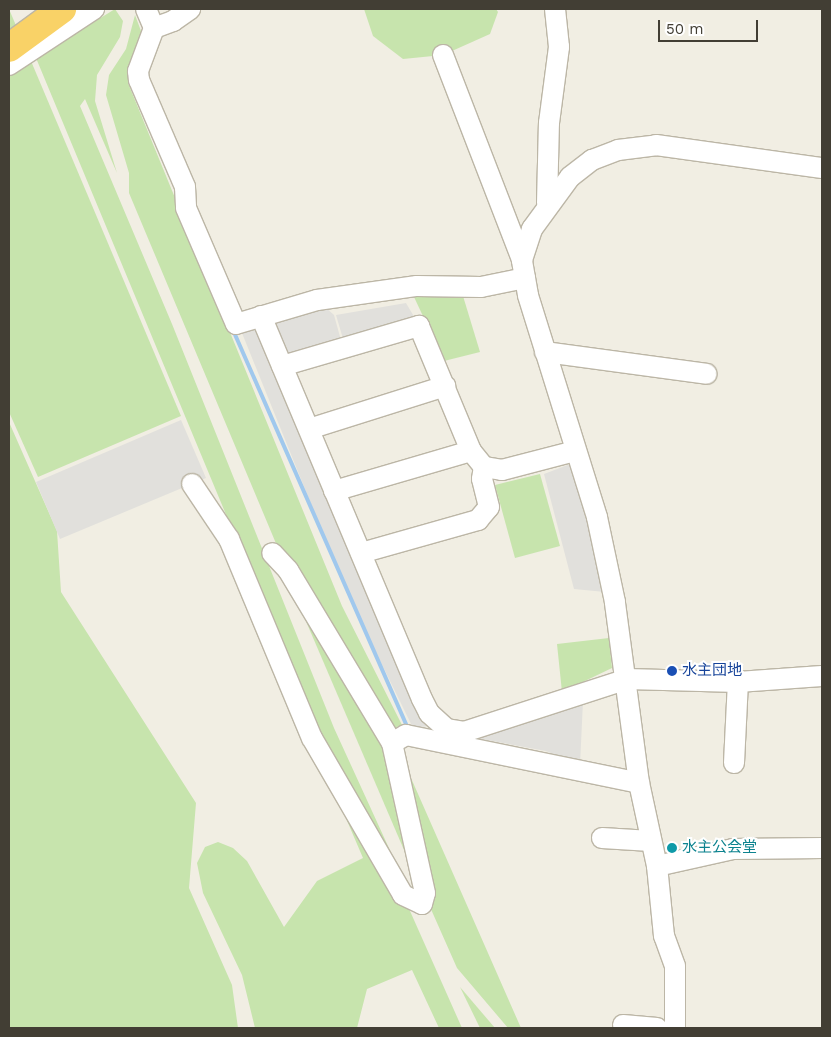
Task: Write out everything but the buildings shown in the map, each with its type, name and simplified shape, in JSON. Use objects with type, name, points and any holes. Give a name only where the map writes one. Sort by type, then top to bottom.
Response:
[{"type":"highway","points":[[9,25],[46,13]]},
{"type":"highway","points":[[9,48],[46,13]]},
{"type":"street","points":[[9,65],[94,9]]},
{"type":"street","points":[[146,9],[154,28],[138,72],[139,80],[185,187],[186,208],[236,324],[317,300],[418,286],[481,287],[523,269]]},
{"type":"street","points":[[154,28],[173,21],[190,9]]},
{"type":"street","points":[[547,204],[549,123],[559,46],[554,9]]},
{"type":"street","points":[[443,55],[523,269],[544,352],[597,517],[627,679],[639,783],[657,866],[664,936],[675,966],[675,1028]]},
{"type":"street","points":[[523,269],[532,229],[547,204],[570,177],[592,160],[618,150],[656,144],[822,168]]},
{"type":"street","points":[[261,316],[429,714],[447,729],[464,732],[627,679],[738,682],[803,680],[822,676]]},
{"type":"street","points":[[282,366],[418,326],[471,451],[484,467],[502,470],[575,450]]},
{"type":"street","points":[[544,352],[707,374]]},
{"type":"street","points":[[309,429],[445,386]]},
{"type":"street","points":[[334,491],[471,451]]},
{"type":"street","points":[[361,553],[478,520],[489,507],[482,479],[484,467]]},
{"type":"street","points":[[192,484],[229,539],[312,738],[403,895],[422,904],[425,893],[392,743],[288,570],[272,553]]},
{"type":"street","points":[[734,763],[738,682]]},
{"type":"street","points":[[392,743],[406,734],[639,783]]},
{"type":"street","points":[[602,838],[651,841]]},
{"type":"street","points":[[657,866],[733,849],[822,848]]},
{"type":"street","points":[[623,1025],[649,1028]]},
{"type":"green space","points":[[9,9],[181,416],[38,477],[9,412]]},
{"type":"green space","points":[[115,9],[123,21],[120,37],[97,75],[95,101],[117,173],[85,99],[80,106],[172,324],[334,728],[404,881],[319,738],[36,58]]},
{"type":"green space","points":[[364,9],[496,9],[498,12],[490,34],[443,55],[403,59],[373,36]]},
{"type":"green space","points":[[135,15],[141,31],[141,48],[130,67],[128,83],[342,606],[402,725],[389,730],[280,553],[129,193],[129,173],[106,95],[109,75],[126,49]]},
{"type":"green space","points":[[463,296],[480,352],[444,361],[414,297]]},
{"type":"green space","points":[[9,422],[57,531],[61,592],[196,803],[189,888],[232,985],[238,1028],[9,1028]]},
{"type":"green space","points":[[540,474],[560,546],[515,558],[495,485]]},
{"type":"green space","points":[[296,598],[388,746],[419,885]]},
{"type":"green space","points":[[609,638],[612,668],[562,692],[557,644]]},
{"type":"green space","points":[[318,753],[410,911],[462,1028],[439,1028],[412,970],[367,989],[357,1028],[255,1028],[242,975],[203,893],[197,863],[205,847],[218,842],[233,848],[247,861],[284,927],[317,881],[363,858]]},
{"type":"green space","points":[[400,753],[521,1028],[508,1028],[457,968],[430,907],[436,895]]},
{"type":"green space","points":[[460,987],[495,1028],[480,1028]]},
{"type":"shaded area","points":[[406,303],[416,320],[344,342],[336,315]]},
{"type":"shaded area","points":[[325,307],[334,315],[342,344],[292,357],[285,353],[273,321]]},
{"type":"shaded area","points":[[260,326],[428,726],[413,728],[347,593],[242,333]]},
{"type":"shaded area","points":[[181,420],[206,478],[60,539],[36,482]]},
{"type":"shaded area","points":[[573,463],[581,481],[605,592],[574,589],[544,474]]},
{"type":"shaded area","points":[[583,701],[580,765],[546,751],[470,737]]},
{"type":"waterway","points":[[233,330],[408,728]]},
{"type":"place","name":"水主団地","points":[[672,671]]},
{"type":"place","name":"水主公会堂","points":[[672,848]]}]
